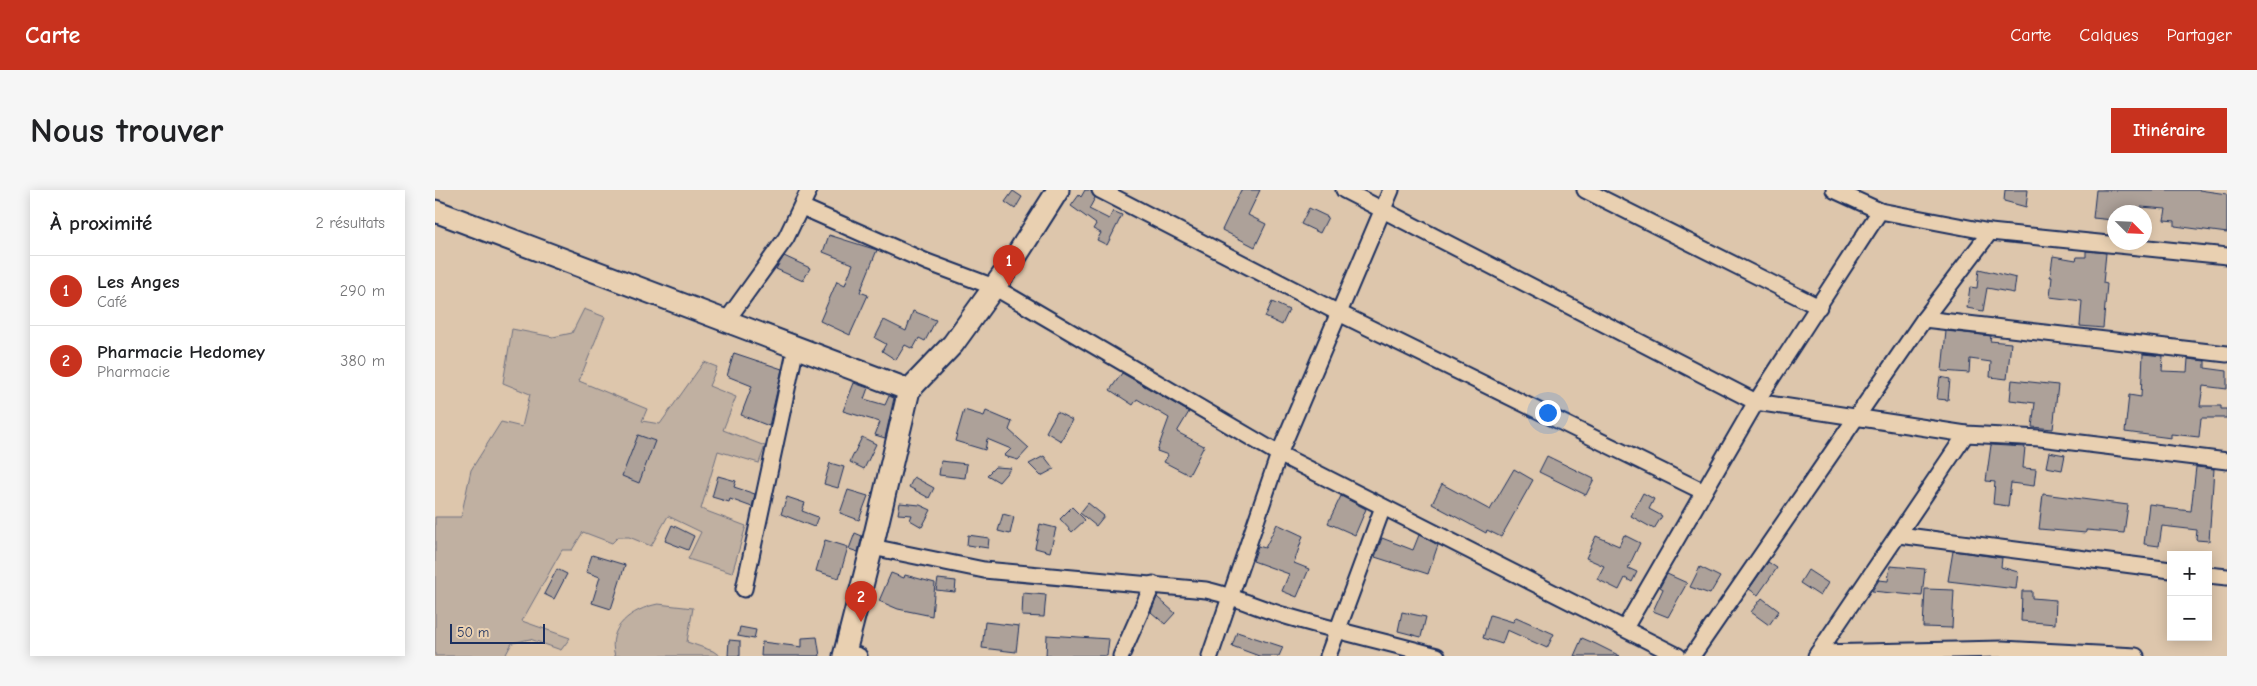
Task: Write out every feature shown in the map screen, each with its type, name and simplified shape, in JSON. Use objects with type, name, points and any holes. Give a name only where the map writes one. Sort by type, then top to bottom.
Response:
[{"type":"street","points":[[727,320],[786,238],[809,190]]},
{"type":"street","points":[[849,654],[909,390],[953,344],[1023,247],[1058,190]]},
{"type":"street","points":[[1100,190],[1337,312],[1705,492]]},
{"type":"street","points":[[1344,190],[1756,402],[1859,416],[1966,434],[2040,438],[2227,461]]},
{"type":"street","points":[[1210,656],[1279,454],[1337,312],[1391,190]]},
{"type":"street","points":[[1585,190],[1819,307]]},
{"type":"street","points":[[1834,190],[1880,211],[1990,232],[2227,256]]},
{"type":"street","points":[[802,207],[927,262],[994,287],[1279,454],[1678,656]]},
{"type":"street","points":[[435,211],[909,390]]},
{"type":"street","points":[[1625,628],[1756,402],[1880,211]]},
{"type":"street","points":[[1692,656],[1924,319],[1990,232]]},
{"type":"street","points":[[1924,319],[2227,354]]},
{"type":"street","points":[[744,589],[796,347]]},
{"type":"street","points":[[1817,655],[1966,434]]},
{"type":"street","points":[[1328,656],[1383,507]]},
{"type":"street","points":[[1899,535],[2167,569]]},
{"type":"street","points":[[873,547],[984,570],[1206,590],[1230,595],[1282,615],[1336,631],[1437,656]]},
{"type":"street","points":[[2212,575],[2227,577]]},
{"type":"street","points":[[1121,656],[1153,584]]},
{"type":"street","points":[[1817,655],[2000,652],[2135,656]]},
{"type":"shaded area","points":[[584,309],[605,317],[579,381],[647,409],[642,421],[660,424],[704,362],[717,367],[709,386],[736,397],[723,430],[765,446],[759,463],[718,451],[701,509],[746,526],[732,573],[688,559],[701,532],[668,516],[651,546],[629,537],[618,537],[612,543],[583,532],[572,550],[562,550],[522,621],[570,638],[561,650],[530,639],[512,643],[505,656],[435,656],[435,517],[461,517],[471,470],[501,422],[522,427],[530,394],[503,383],[512,329],[553,337],[572,333]]},
{"type":"shaded area","points":[[658,604],[693,608],[687,642],[713,651],[720,656],[615,656],[614,636],[623,621],[639,610]]},
{"type":"building","points":[[1085,190],[1091,190],[1095,198],[1089,209],[1109,219],[1113,211],[1122,215],[1107,245],[1097,240],[1101,233],[1093,229],[1096,224],[1071,206],[1079,195],[1081,197]]},
{"type":"building","points":[[1241,190],[1260,190],[1248,215],[1266,224],[1255,247],[1222,230]]},
{"type":"building","points":[[2005,190],[2028,190],[2026,207],[2004,201]]},
{"type":"building","points":[[2096,190],[2199,190],[2227,194],[2227,233],[2175,226],[2175,221],[2164,220],[2166,209],[2152,208],[2152,205],[2107,205],[2107,219],[2093,218]]},
{"type":"building","points":[[1013,191],[1022,197],[1015,209],[1005,202]]},
{"type":"building","points":[[1309,208],[1328,217],[1320,233],[1301,224]]},
{"type":"building","points":[[829,235],[877,250],[860,292],[868,295],[850,335],[820,321],[837,281],[845,285],[853,264],[823,252]]},
{"type":"building","points":[[2086,251],[2106,253],[2103,283],[2107,284],[2103,328],[2080,326],[2082,301],[2050,297],[2053,256],[2076,260],[2077,257],[2086,257]]},
{"type":"building","points":[[784,256],[810,268],[803,281],[776,269]]},
{"type":"building","points":[[1979,269],[2016,278],[2014,293],[1987,288],[1983,311],[1967,308],[1970,287],[1977,288]]},
{"type":"building","points":[[1272,302],[1289,310],[1282,325],[1265,317]]},
{"type":"building","points":[[913,311],[936,320],[925,341],[919,338],[913,349],[905,345],[896,360],[882,351],[886,344],[875,338],[884,320],[906,331]]},
{"type":"building","points":[[1946,331],[1991,336],[1990,341],[2011,343],[2007,379],[1990,377],[1991,362],[1970,359],[1969,373],[1942,371]]},
{"type":"building","points":[[734,353],[782,369],[769,426],[741,415],[752,386],[727,376]]},
{"type":"building","points":[[2143,354],[2163,356],[2162,371],[2187,372],[2188,359],[2205,361],[2205,368],[2227,371],[2227,389],[2203,386],[2200,406],[2221,406],[2221,409],[2227,409],[2227,418],[2201,418],[2199,437],[2171,434],[2171,438],[2125,432],[2129,395],[2141,397]]},
{"type":"building","points":[[1122,373],[1189,412],[1177,432],[1204,446],[1189,475],[1164,462],[1168,455],[1157,451],[1169,418],[1137,399],[1133,405],[1110,390]]},
{"type":"building","points":[[1940,377],[1950,379],[1948,400],[1937,399]]},
{"type":"building","points":[[2012,380],[2058,385],[2053,429],[2032,427],[2035,403],[2010,400]]},
{"type":"building","points":[[854,383],[868,388],[864,399],[885,405],[889,396],[894,398],[885,438],[875,435],[880,422],[843,411]]},
{"type":"building","points":[[964,410],[984,416],[986,411],[1012,422],[1009,430],[1029,448],[1018,460],[1004,456],[1011,449],[987,439],[985,450],[955,441]]},
{"type":"building","points":[[1057,412],[1072,420],[1061,441],[1046,432]]},
{"type":"building","points":[[638,435],[655,441],[639,483],[622,476]]},
{"type":"building","points":[[862,437],[876,444],[864,469],[850,462]]},
{"type":"building","points":[[1991,445],[2025,447],[2023,468],[2036,469],[2034,486],[2011,483],[2008,506],[1993,504],[1995,482],[1986,481]]},
{"type":"building","points":[[2049,452],[2065,455],[2062,470],[2046,467]]},
{"type":"building","points":[[1044,456],[1054,469],[1041,476],[1029,464]]},
{"type":"building","points":[[1547,456],[1594,479],[1586,495],[1539,472]]},
{"type":"building","points":[[941,461],[967,464],[965,478],[939,475]]},
{"type":"building","points":[[830,463],[844,467],[838,488],[824,484]]},
{"type":"building","points":[[995,467],[1011,468],[999,482],[987,475]]},
{"type":"building","points":[[2196,467],[2214,469],[2209,541],[2196,540],[2197,530],[2162,526],[2159,546],[2144,544],[2149,504],[2191,511]]},
{"type":"building","points":[[1514,469],[1533,480],[1501,537],[1487,530],[1486,533],[1432,504],[1442,484],[1490,510]]},
{"type":"building","points":[[718,476],[736,481],[734,487],[755,494],[752,507],[730,499],[729,502],[712,497]]},
{"type":"building","points":[[914,477],[934,488],[929,498],[909,487]]},
{"type":"building","points":[[848,490],[868,496],[859,520],[840,513]]},
{"type":"building","points":[[1643,493],[1654,499],[1649,509],[1662,516],[1654,529],[1631,516]]},
{"type":"building","points":[[2043,494],[2128,505],[2124,533],[2086,530],[2086,533],[2039,529]]},
{"type":"building","points":[[1341,496],[1366,509],[1355,535],[1328,523]]},
{"type":"building","points":[[787,497],[805,503],[802,511],[818,517],[814,527],[781,514]]},
{"type":"building","points":[[900,503],[920,505],[931,510],[922,527],[910,520],[912,515],[898,514]]},
{"type":"building","points":[[1088,503],[1104,516],[1096,526],[1080,513]]},
{"type":"building","points":[[1072,507],[1085,520],[1072,532],[1060,519]]},
{"type":"building","points":[[1003,514],[1014,517],[1010,534],[998,531]]},
{"type":"building","points":[[1040,524],[1056,528],[1050,552],[1035,548]]},
{"type":"building","points":[[1277,524],[1303,536],[1294,563],[1309,569],[1297,597],[1282,591],[1289,574],[1253,561],[1258,546],[1265,548]]},
{"type":"building","points":[[672,525],[694,536],[688,550],[665,541]]},
{"type":"building","points":[[855,533],[862,536],[858,552],[849,549]]},
{"type":"building","points":[[968,535],[989,538],[988,548],[967,545]]},
{"type":"building","points":[[1419,535],[1438,545],[1428,574],[1375,557],[1382,538],[1413,550]]},
{"type":"building","points":[[1624,535],[1640,543],[1628,568],[1637,572],[1632,582],[1625,578],[1619,590],[1597,579],[1604,566],[1586,558],[1596,536],[1619,546]]},
{"type":"building","points":[[825,540],[848,547],[839,578],[816,571]]},
{"type":"building","points":[[1953,551],[2002,558],[2001,567],[2018,572],[2016,589],[1948,581]]},
{"type":"building","points":[[592,555],[625,565],[611,609],[592,603],[600,577],[586,572]]},
{"type":"building","points":[[1768,562],[1777,568],[1758,595],[1749,589]]},
{"type":"building","points":[[1890,566],[1925,569],[1922,596],[1872,591],[1879,580],[1888,581]]},
{"type":"building","points":[[1700,567],[1720,577],[1710,594],[1690,587]]},
{"type":"building","points":[[557,569],[567,574],[554,599],[544,594]]},
{"type":"building","points":[[1808,570],[1828,583],[1820,596],[1800,583]]},
{"type":"building","points":[[891,573],[904,578],[905,575],[935,583],[932,616],[898,609],[879,601]]},
{"type":"building","points":[[1667,574],[1687,583],[1668,617],[1653,611],[1663,589],[1660,587]]},
{"type":"building","points":[[938,579],[956,581],[955,592],[936,590]]},
{"type":"building","points":[[1925,589],[1954,590],[1952,628],[1923,627]]},
{"type":"building","points":[[2022,591],[2032,591],[2032,598],[2056,600],[2055,624],[2021,621]]},
{"type":"building","points":[[1023,593],[1046,595],[1044,617],[1022,616]]},
{"type":"building","points":[[1157,597],[1175,613],[1165,624],[1151,612]]},
{"type":"building","points":[[1762,598],[1779,611],[1769,625],[1751,612]]},
{"type":"building","points":[[1402,612],[1426,617],[1421,637],[1398,631]]},
{"type":"building","points":[[1490,615],[1513,622],[1516,617],[1554,634],[1547,648],[1507,630],[1502,644],[1483,638]]},
{"type":"building","points":[[985,622],[1019,626],[1016,652],[982,648]]},
{"type":"building","points":[[740,627],[756,630],[754,639],[738,636]]},
{"type":"building","points":[[1237,632],[1283,647],[1279,656],[1259,656],[1232,646]]},
{"type":"building","points":[[1047,635],[1109,639],[1107,656],[1046,656]]},
{"type":"building","points":[[817,637],[820,656],[761,656],[762,642],[802,647],[802,638]]},
{"type":"building","points":[[1582,638],[1596,644],[1620,656],[1574,656]]},
{"type":"building","points":[[729,640],[740,641],[740,656],[728,656]]},
{"type":"place","name":"Les Anges","points":[[1009,286]]},
{"type":"place","name":"Pharmacie Hedomey","points":[[861,622]]}]
